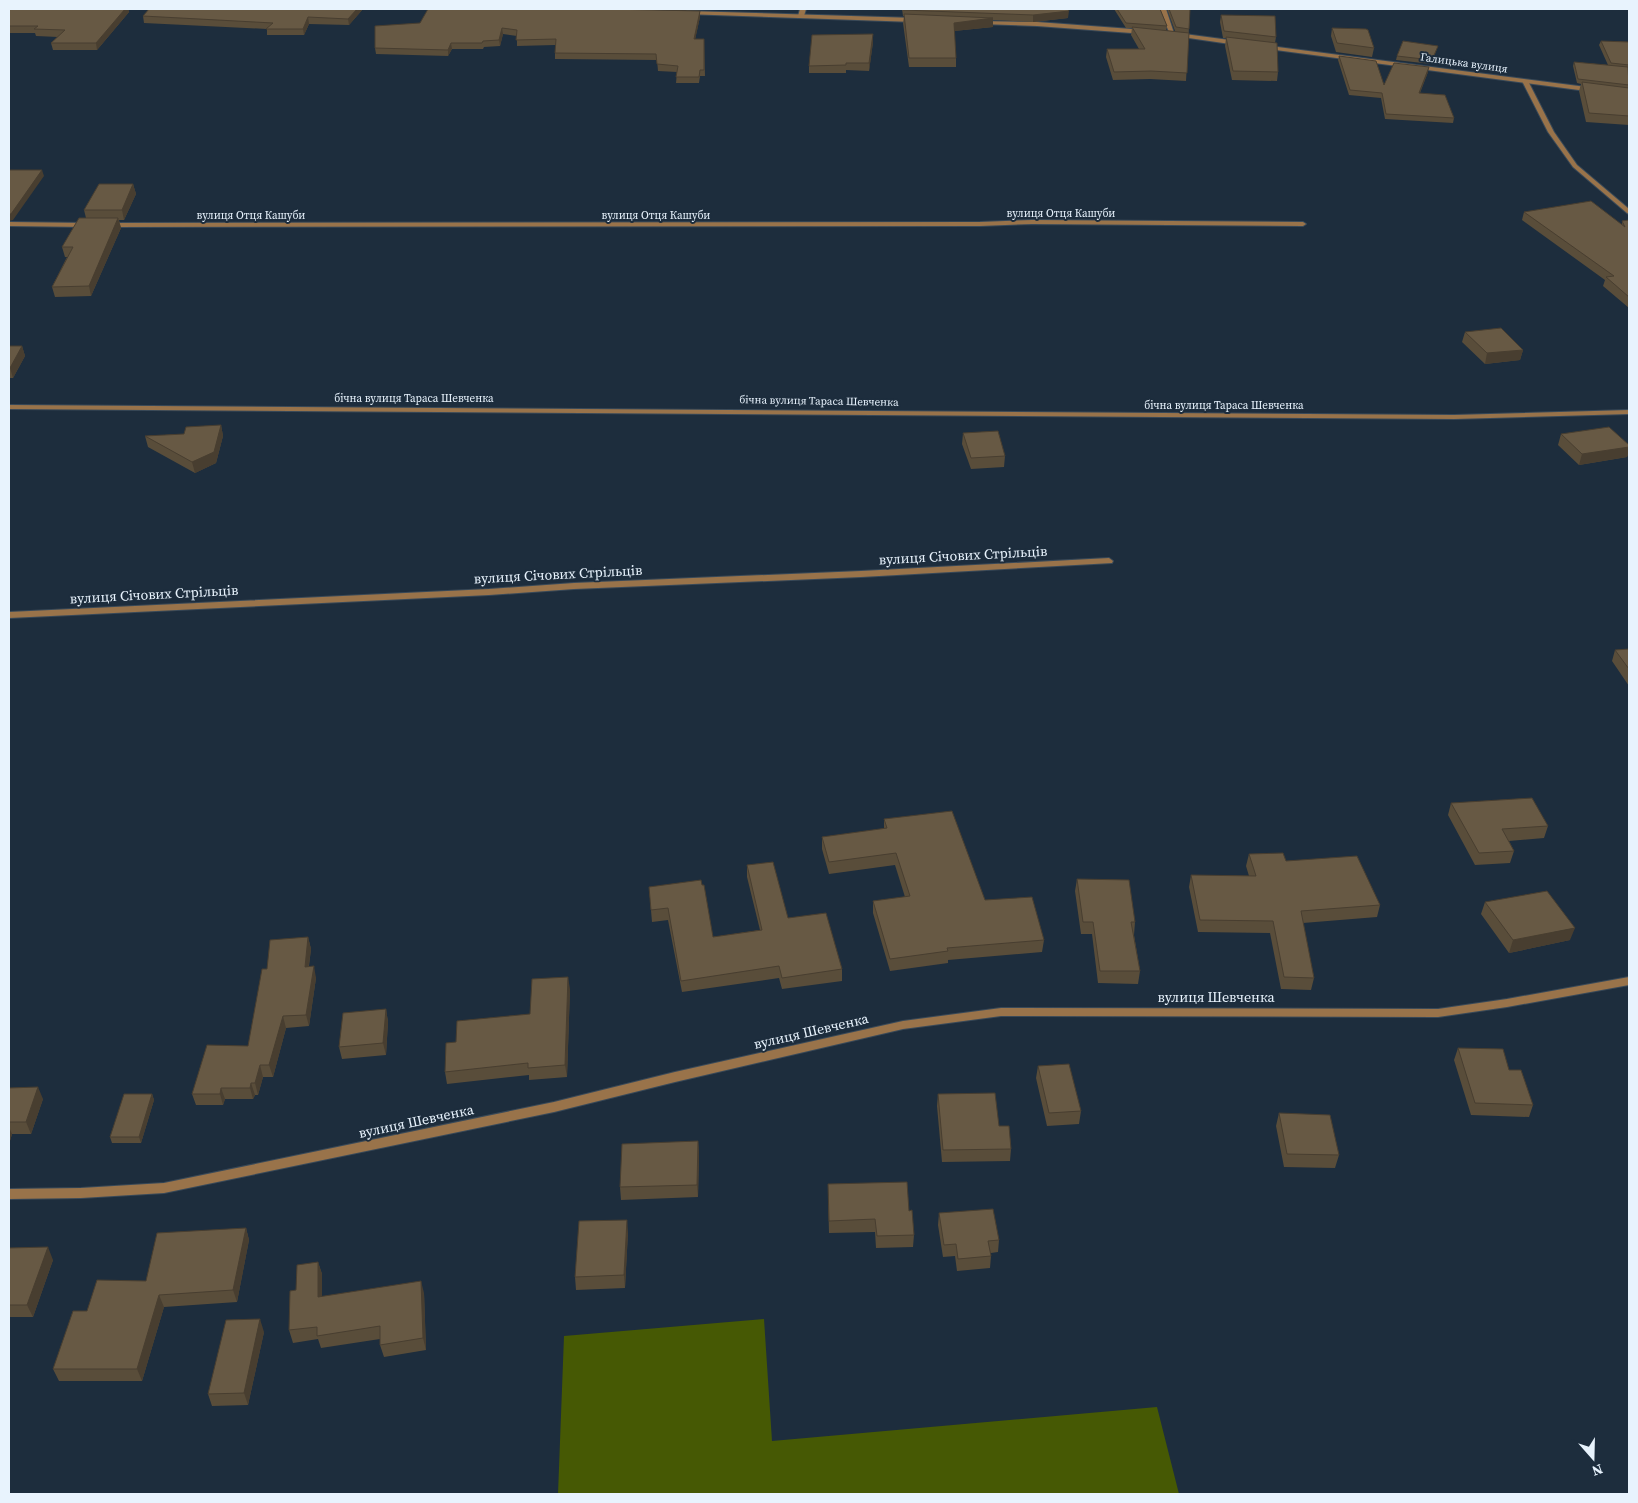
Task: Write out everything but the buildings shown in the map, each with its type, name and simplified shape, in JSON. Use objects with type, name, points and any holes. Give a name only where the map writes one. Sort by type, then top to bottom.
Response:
[{"type":"street","points":[[800,16],[803,9]]},
{"type":"street","points":[[1163,9],[1173,35]]},
{"type":"street","points":[[678,13],[919,20]]},
{"type":"street","points":[[968,21],[1155,33]]},
{"type":"street","points":[[1164,34],[1241,44]]},
{"type":"street","name":"Галицька вулиця","points":[[1251,45],[1601,91]]},
{"type":"street","points":[[1525,81],[1551,132],[1575,166],[1629,212]]},
{"type":"street","name":"вулиця Отця Кашуби","points":[[9,224],[587,225],[980,224],[1032,222],[1303,224]]},
{"type":"street","name":"бічна вулиця Тараса Шевченка","points":[[9,407],[1445,417],[1589,415],[1629,412]]},
{"type":"street","name":"вулиця Січових Стрільців","points":[[9,615],[1109,561]]},
{"type":"street","name":"вулиця Шевченка","points":[[9,1194],[80,1194],[164,1188],[554,1107],[903,1025],[1001,1012],[1438,1012],[1507,1003],[1629,980]]},
{"type":"green space","points":[[764,1319],[772,1441],[1157,1407],[1179,1494],[558,1494],[564,1336]]}]
